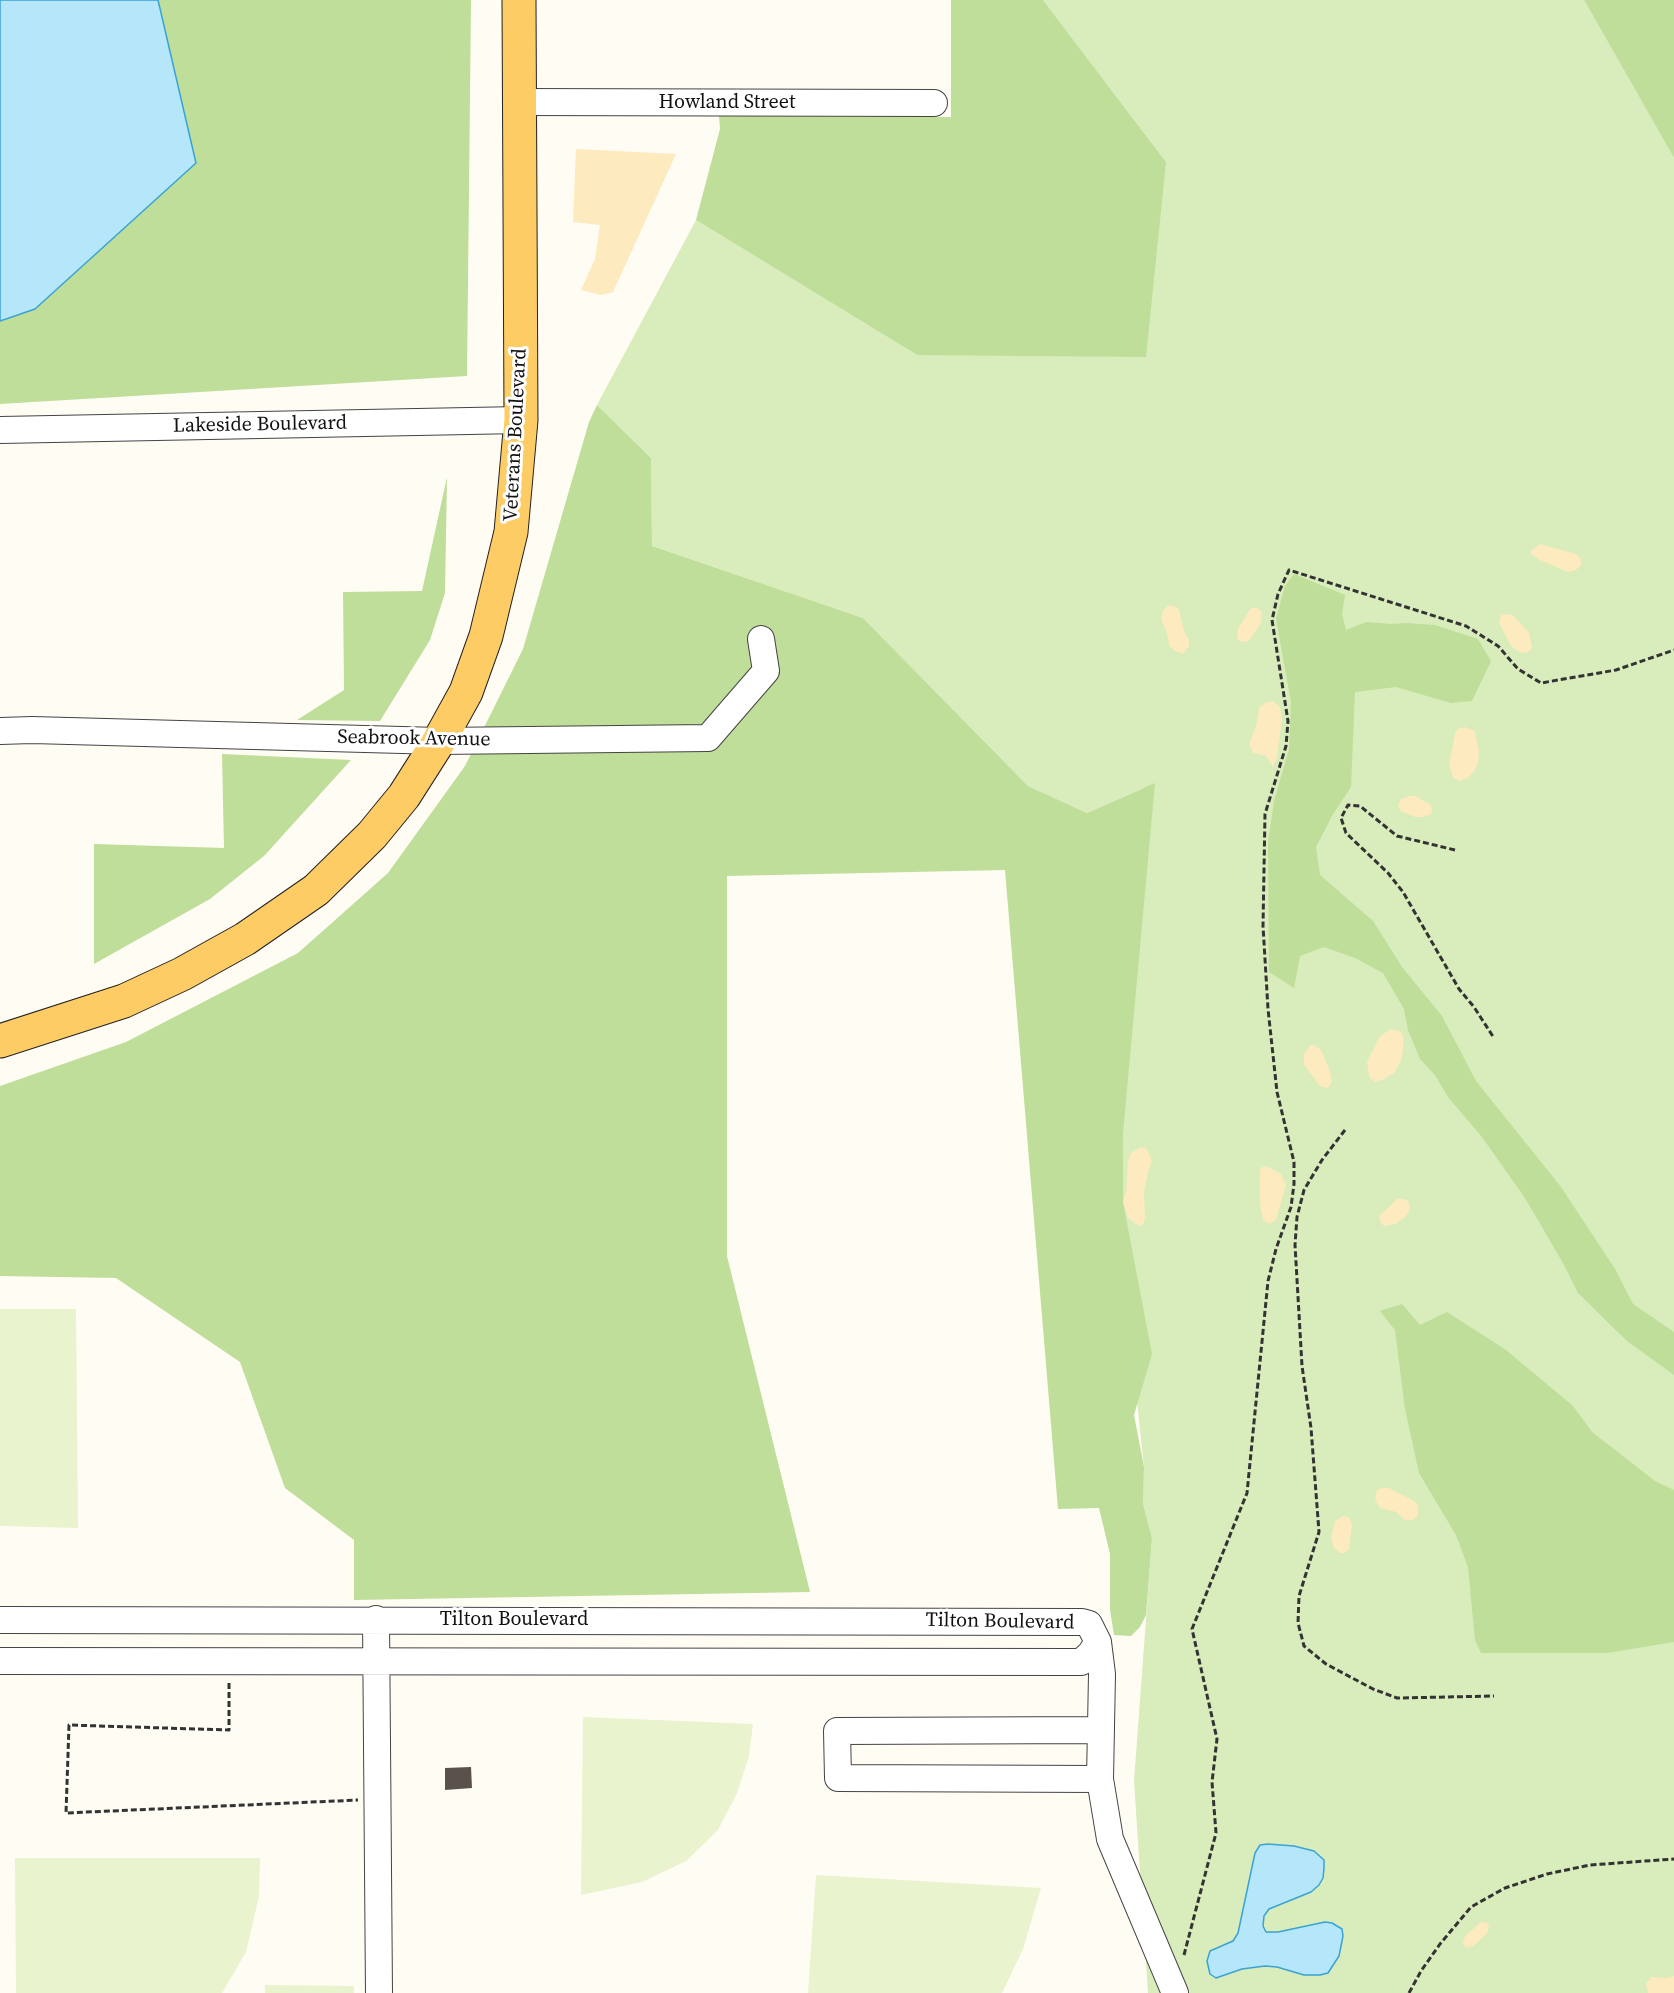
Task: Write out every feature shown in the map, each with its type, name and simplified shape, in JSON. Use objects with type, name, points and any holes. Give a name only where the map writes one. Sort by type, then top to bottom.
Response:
[{"type":"main road","name":"Veterans Boulevard","points":[[0,1041],[124,1001],[182,974],[246,939],[316,890],[372,835],[404,796],[439,741],[466,692],[486,636],[512,532],[521,420],[519,0]]},
{"type":"street","name":"Howland Street","points":[[519,102],[934,103]]},
{"type":"street","name":"Lakeside Boulevard","points":[[0,430],[521,420]]},
{"type":"street","name":"Seabrook Avenue","points":[[0,731],[439,741],[708,738],[766,671],[761,639]]},
{"type":"street","points":[[376,1619],[379,1993]]},
{"type":"street","name":"Tilton Boulevard","points":[[0,1620],[1082,1622],[1089,1624],[1098,1642],[1090,1654],[1080,1662],[0,1661]]},
{"type":"street","points":[[1098,1642],[1102,1674],[1101,1779],[1110,1839],[1175,1993]]},
{"type":"street","points":[[1101,1730],[837,1731],[838,1778],[1101,1779]]},
{"type":"path","points":[[1184,1961],[1184,1952],[1216,1833],[1212,1782],[1217,1739],[1192,1629],[1247,1493],[1268,1281],[1276,1249],[1291,1207],[1294,1184],[1294,1162],[1276,1092],[1263,926],[1265,814],[1286,746],[1288,721],[1272,620],[1278,594],[1289,570],[1466,626],[1498,646],[1518,669],[1541,683],[1616,670],[1674,650]]},
{"type":"path","points":[[1455,850],[1397,836],[1360,806],[1348,804],[1341,818],[1346,833],[1388,873],[1403,892],[1459,989],[1494,1038]]},
{"type":"path","points":[[1345,1130],[1322,1160],[1304,1191],[1297,1217],[1295,1245],[1302,1366],[1311,1428],[1319,1532],[1299,1596],[1298,1623],[1304,1647],[1326,1664],[1373,1689],[1397,1698],[1494,1696]]},
{"type":"path","points":[[228,1660],[229,1730],[69,1725],[66,1813],[378,1799]]},
{"type":"path","points":[[1409,1993],[1440,1944],[1470,1907],[1505,1888],[1547,1874],[1590,1865],[1674,1859]]},
{"type":"green space","points":[[158,0],[471,0],[467,376],[0,404],[0,321],[35,309],[196,163]]},
{"type":"green space","points":[[951,0],[1043,0],[1166,162],[1146,357],[917,355],[696,220],[720,129],[719,116],[951,117]]},
{"type":"green space","points":[[1043,0],[1584,0],[1674,158],[1674,1993],[1148,1993],[1134,1781],[1152,1538],[1143,1504],[1144,1467],[1114,1184],[1143,788],[1087,813],[1028,786],[863,618],[652,546],[651,458],[597,405],[696,220],[917,355],[1166,162]]},
{"type":"green space","points":[[1584,0],[1674,0],[1674,158]]},
{"type":"green space","points":[[597,405],[651,458],[652,546],[863,618],[1028,786],[1087,813],[1155,783],[1123,1133],[1123,1202],[1152,1354],[1134,1415],[1144,1467],[1143,1504],[1152,1538],[1146,1615],[1140,1627],[1131,1636],[1114,1635],[1110,1610],[1110,1554],[1099,1508],[1058,1509],[1005,870],[727,876],[727,1256],[810,1592],[354,1600],[354,1540],[285,1488],[240,1362],[116,1278],[0,1276],[0,1086],[126,1042],[298,953],[388,873],[465,766],[523,649],[589,422]]},
{"type":"green space","points":[[447,477],[445,593],[430,640],[380,721],[297,720],[344,690],[343,592],[422,591]]},
{"type":"green space","points":[[1294,574],[1345,595],[1342,614],[1346,630],[1366,622],[1435,625],[1478,639],[1491,661],[1472,701],[1451,703],[1396,687],[1355,692],[1351,787],[1333,814],[1316,847],[1320,875],[1373,921],[1402,967],[1442,1016],[1476,1081],[1561,1187],[1615,1269],[1633,1304],[1674,1332],[1674,1375],[1627,1341],[1578,1293],[1525,1198],[1482,1137],[1420,1059],[1408,1030],[1404,1009],[1383,973],[1355,958],[1324,947],[1300,956],[1294,988],[1269,972],[1268,843],[1274,801],[1289,749],[1291,702],[1276,619],[1285,586]]},
{"type":"green space","points":[[222,754],[351,760],[264,856],[210,899],[94,964],[94,844],[224,848]]},
{"type":"green space","points":[[1402,1304],[1420,1325],[1447,1312],[1506,1350],[1573,1406],[1592,1432],[1655,1481],[1674,1490],[1674,1642],[1607,1653],[1481,1653],[1475,1640],[1468,1567],[1456,1535],[1419,1473],[1405,1409],[1395,1330],[1380,1311]]},
{"type":"green space","points":[[0,1309],[76,1309],[78,1528],[0,1526]]},
{"type":"green space","points":[[583,1717],[753,1724],[749,1756],[737,1793],[718,1830],[686,1861],[642,1882],[581,1895]]},
{"type":"green space","points":[[15,1858],[260,1858],[259,1896],[246,1952],[222,1993],[16,1993]]},
{"type":"green space","points":[[816,1875],[1041,1888],[1023,1949],[1002,1993],[808,1993]]},
{"type":"green space","points":[[265,1985],[354,1986],[354,1993],[265,1993]]},
{"type":"sand","points":[[576,149],[676,154],[613,292],[601,295],[581,290],[595,259],[600,225],[573,222]]},
{"type":"sand","points":[[1540,544],[1576,554],[1581,559],[1581,565],[1576,570],[1568,572],[1540,560],[1531,554],[1531,551]]},
{"type":"sand","points":[[1168,605],[1177,607],[1179,610],[1184,631],[1189,640],[1189,646],[1183,654],[1175,651],[1169,645],[1161,619]]},
{"type":"sand","points":[[1256,607],[1261,611],[1262,621],[1250,640],[1239,641],[1238,629],[1250,609]]},
{"type":"sand","points":[[1501,614],[1513,615],[1529,633],[1532,647],[1530,651],[1519,652],[1511,646],[1499,623]]},
{"type":"sand","points":[[1273,701],[1280,707],[1282,720],[1277,758],[1273,767],[1266,756],[1253,753],[1249,743],[1256,727],[1259,708]]},
{"type":"sand","points":[[1465,727],[1475,731],[1479,752],[1478,763],[1474,771],[1468,778],[1461,781],[1453,778],[1449,765],[1455,733],[1458,729]]},
{"type":"sand","points":[[1415,796],[1430,804],[1431,814],[1415,817],[1400,811],[1398,805],[1400,800]]},
{"type":"sand","points":[[1391,1029],[1400,1031],[1403,1035],[1401,1061],[1394,1073],[1375,1082],[1369,1077],[1367,1062],[1380,1036]]},
{"type":"sand","points":[[1310,1045],[1315,1045],[1321,1050],[1330,1071],[1332,1082],[1328,1088],[1320,1086],[1304,1065],[1304,1054]]},
{"type":"sand","points":[[1141,1147],[1147,1149],[1152,1161],[1144,1193],[1145,1217],[1143,1225],[1139,1226],[1128,1218],[1123,1202],[1128,1161],[1131,1153]]},
{"type":"sand","points":[[1266,1166],[1281,1174],[1286,1185],[1276,1220],[1270,1224],[1263,1220],[1260,1204],[1260,1170]]},
{"type":"sand","points":[[1397,1199],[1405,1199],[1409,1202],[1410,1210],[1396,1224],[1384,1226],[1379,1216]]},
{"type":"sand","points":[[1389,1488],[1414,1501],[1418,1505],[1418,1516],[1412,1520],[1405,1520],[1396,1512],[1380,1508],[1375,1500],[1377,1490]]},
{"type":"sand","points":[[1343,1516],[1350,1518],[1352,1525],[1349,1549],[1345,1553],[1340,1553],[1334,1548],[1331,1538],[1335,1521]]},
{"type":"sand","points":[[1481,1922],[1489,1926],[1487,1933],[1474,1946],[1466,1948],[1463,1943],[1465,1936]]},
{"type":"sand","points":[[1674,1976],[1674,1993],[1648,1993],[1646,1984],[1651,1977]]},
{"type":"water","points":[[0,0],[158,0],[196,163],[35,309],[0,321]]},
{"type":"water","points":[[1260,1845],[1294,1846],[1314,1851],[1324,1860],[1324,1868],[1323,1878],[1311,1892],[1269,1909],[1264,1916],[1263,1926],[1266,1932],[1278,1932],[1325,1922],[1332,1923],[1342,1929],[1339,1956],[1328,1973],[1320,1975],[1304,1975],[1265,1966],[1242,1969],[1216,1978],[1210,1974],[1207,1961],[1210,1951],[1233,1941],[1238,1933],[1255,1853]]},
{"type":"building","points":[[471,1767],[472,1788],[445,1790],[445,1768]]}]
